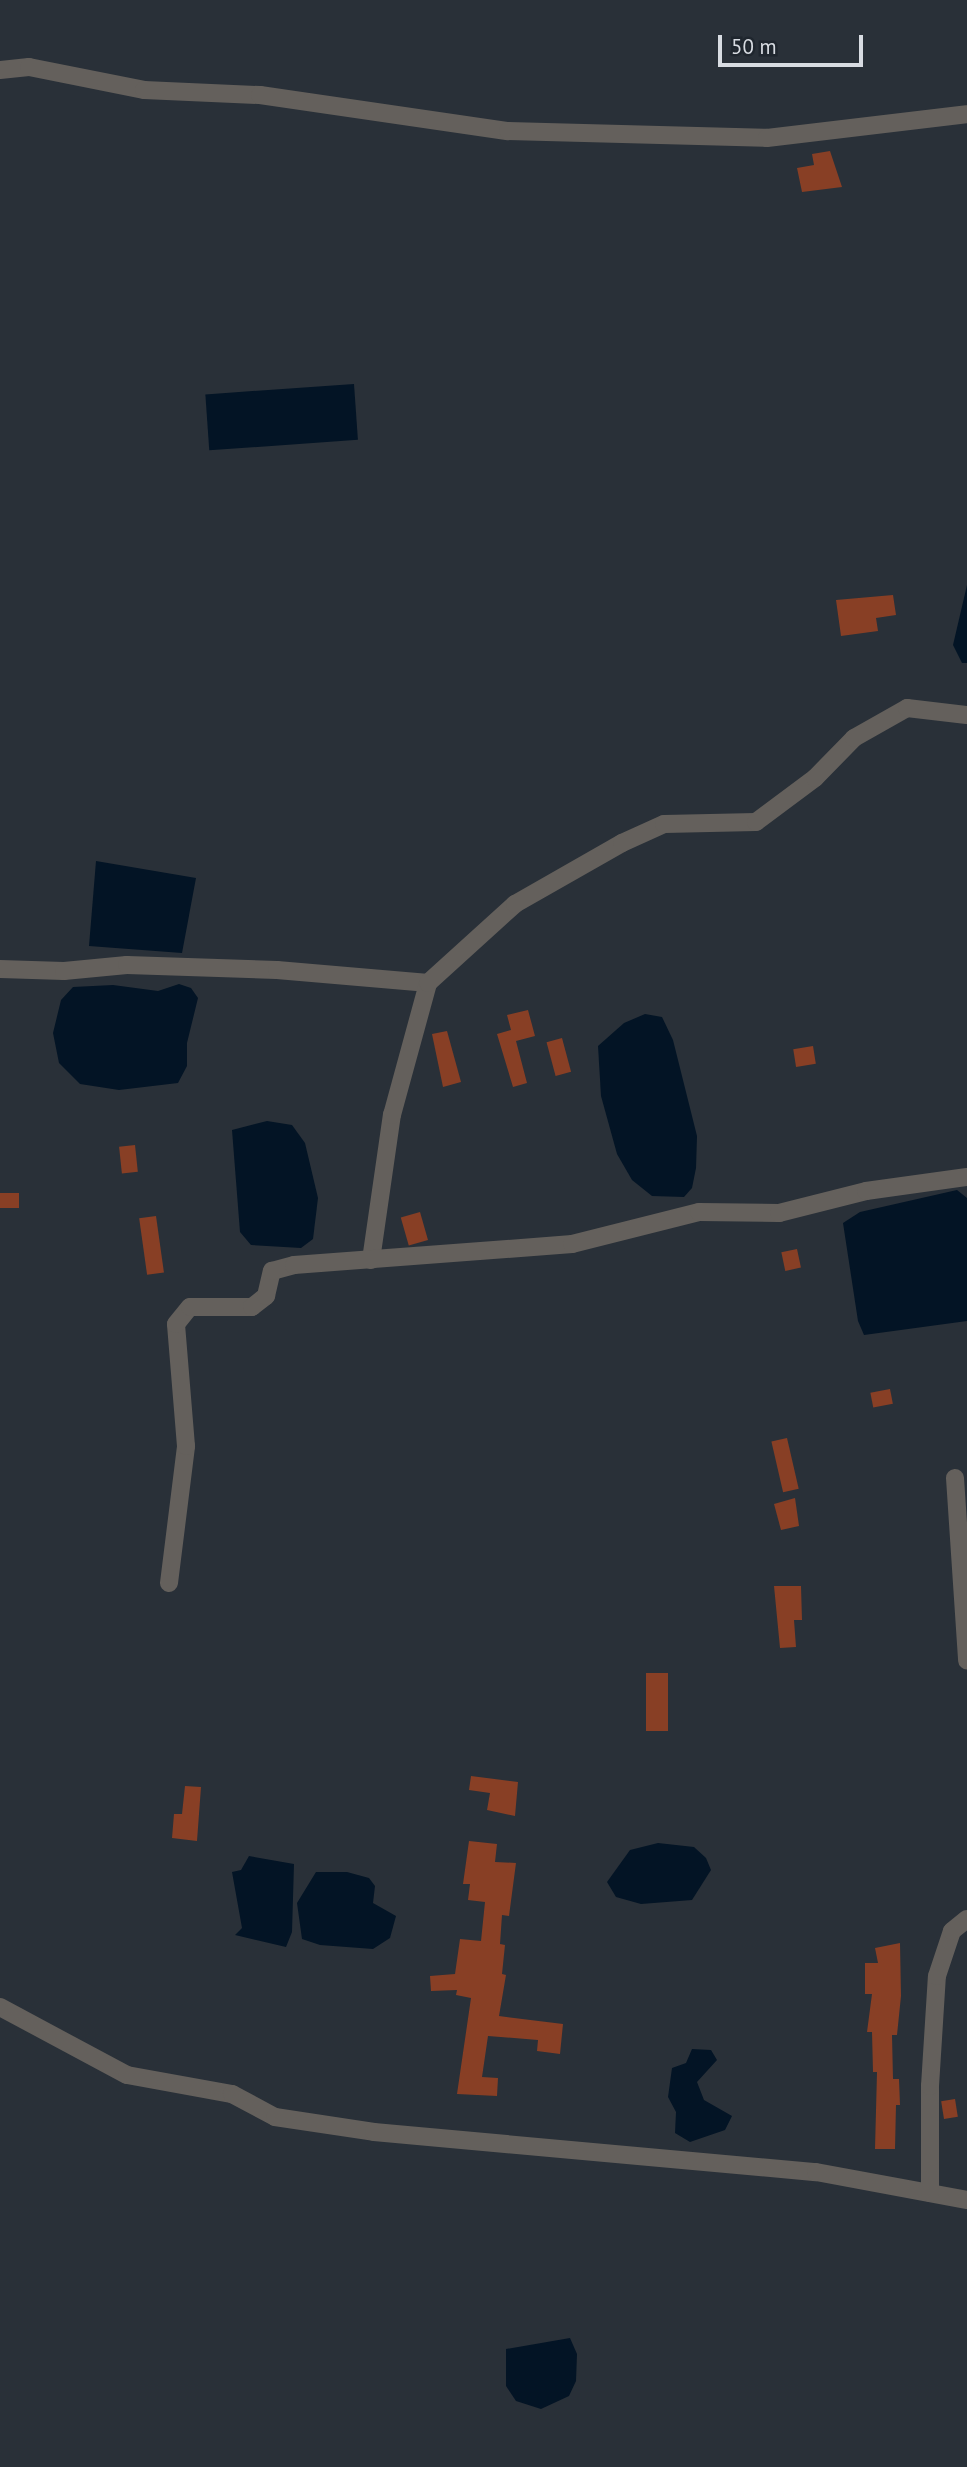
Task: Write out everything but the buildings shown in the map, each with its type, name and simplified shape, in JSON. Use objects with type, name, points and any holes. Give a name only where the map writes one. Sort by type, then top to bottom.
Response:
[{"type":"street","points":[[0,69],[29,67],[144,90],[260,95],[508,131],[767,138],[967,114]]},
{"type":"street","points":[[371,1261],[392,1115],[428,983],[515,904],[622,843],[664,824],[756,822],[816,778],[854,738],[907,708],[967,715]]},
{"type":"street","points":[[0,969],[64,971],[127,965],[264,969],[428,983]]},
{"type":"street","points":[[169,1583],[186,1446],[176,1324],[190,1307],[252,1307],[266,1296],[272,1271],[462,1249],[572,1244],[699,1212],[779,1213],[866,1191],[967,1177]]},
{"type":"street","points":[[955,1478],[967,1661]]},
{"type":"street","points":[[930,2193],[930,2086],[937,1976],[952,1931],[967,1919]]},
{"type":"street","points":[[0,2007],[127,2075],[232,2094],[275,2117],[374,2132],[816,2172],[967,2200]]},
{"type":"water","points":[[354,384],[358,440],[209,450],[205,394]]},
{"type":"water","points":[[967,585],[967,663],[962,663],[953,645]]},
{"type":"water","points":[[96,861],[196,878],[182,953],[89,946]]},
{"type":"water","points":[[179,984],[191,988],[198,998],[187,1043],[187,1066],[178,1083],[119,1090],[80,1084],[59,1063],[53,1033],[61,1000],[73,987],[113,985],[158,991]]},
{"type":"water","points":[[645,1014],[662,1017],[673,1040],[697,1136],[692,1188],[684,1197],[652,1196],[632,1180],[617,1154],[601,1096],[598,1046],[624,1023]]},
{"type":"water","points":[[267,1121],[292,1125],[305,1143],[318,1198],[313,1239],[301,1248],[251,1245],[240,1232],[232,1130]]},
{"type":"water","points":[[957,1190],[967,1198],[967,1321],[864,1335],[858,1321],[843,1223],[860,1212]]},
{"type":"water","points":[[658,1843],[694,1847],[706,1858],[711,1870],[692,1900],[641,1904],[616,1897],[607,1882],[630,1850]]},
{"type":"water","points":[[249,1856],[294,1864],[292,1932],[286,1947],[235,1935],[242,1928],[232,1872],[241,1870]]},
{"type":"water","points":[[316,1872],[347,1872],[369,1878],[375,1886],[373,1903],[396,1916],[390,1938],[373,1949],[320,1945],[302,1939],[297,1903]]},
{"type":"water","points":[[692,2049],[711,2050],[717,2060],[697,2082],[704,2100],[732,2116],[725,2130],[690,2142],[675,2133],[676,2112],[668,2097],[672,2068],[686,2063]]},
{"type":"water","points":[[570,2338],[577,2354],[576,2381],[569,2396],[541,2409],[516,2401],[506,2386],[506,2349]]}]
